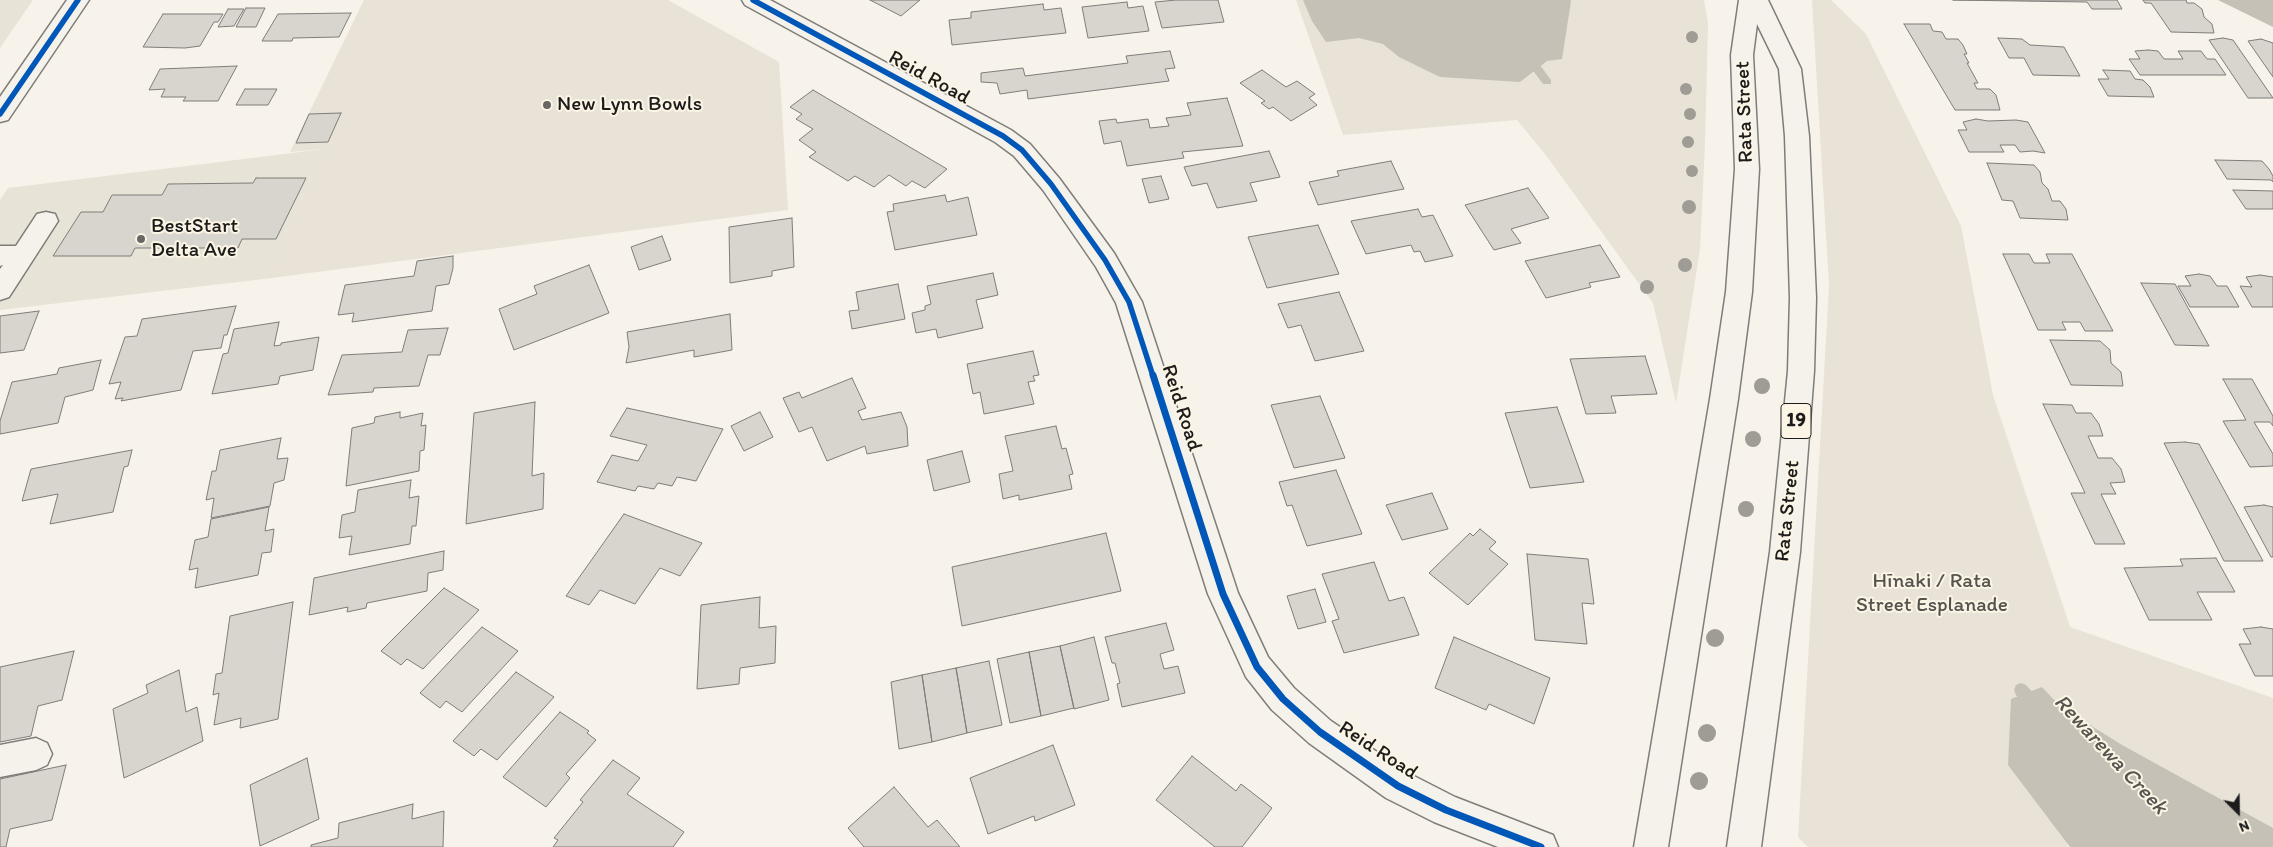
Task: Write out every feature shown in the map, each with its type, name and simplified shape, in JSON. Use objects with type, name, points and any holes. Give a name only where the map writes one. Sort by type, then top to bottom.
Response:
[{"type":"main road","points":[[0,114],[78,0]]},
{"type":"main road","name":"Reid Road","points":[[753,0],[1003,136],[1022,150],[1067,206],[1105,260],[1129,302],[1223,594],[1257,668],[1283,698],[1320,732],[1398,786],[1446,810],[1541,847]]},
{"type":"main road","name":"Rata Street","points":[[1651,847],[1724,399],[1739,292],[1747,169],[1742,56],[1750,0]]},
{"type":"main road","name":"Rata Street","points":[[1749,843],[1784,552],[1801,371],[1802,298],[1797,136],[1790,69],[1757,0]]},
{"type":"main road","points":[[0,290],[11,256],[46,221]]},
{"type":"main road","points":[[0,761],[36,754]]},
{"type":"shaded area","points":[[0,0],[33,0],[0,48]]},
{"type":"shaded area","name":"BestStart Delta Ave","points":[[325,149],[264,279],[0,310],[0,200],[8,188]]},
{"type":"green space","name":"New Lynn Bowls","points":[[364,0],[668,0],[779,62],[788,210],[264,279],[325,149],[290,152]]},
{"type":"green space","points":[[1296,0],[1704,0],[1708,23],[1700,249],[1676,403],[1653,303],[1548,158],[1517,120],[1343,135]]},
{"type":"green space","name":"Hīnaki / Rata Street Esplanade","points":[[1812,0],[1831,0],[1866,34],[1961,226],[1993,395],[2070,627],[2273,698],[2273,847],[2090,725],[2073,720],[2042,687],[2070,847],[2066,843],[2068,847],[1808,847],[1798,837],[1829,286]]},
{"type":"water","points":[[1303,0],[1571,1],[1562,59],[1547,61],[1520,82],[1440,77],[1399,57],[1383,44],[1359,38],[1326,42],[1312,21]]},
{"type":"water","points":[[2218,0],[2273,0],[2273,27]]},
{"type":"water","points":[[2042,687],[2073,720],[2090,725],[2122,745],[2273,828],[2273,847],[2070,847],[2008,765],[2011,699]]},
{"type":"building","points":[[870,0],[920,0],[901,16]]},
{"type":"building","points":[[1218,0],[1224,22],[1162,28],[1155,2]]},
{"type":"building","points":[[1953,0],[2117,0],[2122,9],[2092,9],[2087,2]]},
{"type":"building","points":[[2143,0],[2186,0],[2187,3],[2194,3],[2202,9],[2204,17],[2212,24],[2214,33],[2171,32],[2151,3],[2145,3]]},
{"type":"building","points":[[1127,2],[1128,8],[1143,6],[1149,31],[1088,38],[1082,7]]},
{"type":"building","points":[[1043,4],[1044,10],[1061,8],[1066,33],[952,45],[949,20],[971,18],[971,12]]},
{"type":"building","points":[[246,8],[265,8],[256,27],[236,27]]},
{"type":"building","points":[[228,9],[244,9],[234,26],[218,27]]},
{"type":"building","points":[[351,13],[339,37],[293,38],[292,41],[262,41],[278,14]]},
{"type":"building","points":[[163,14],[223,14],[218,22],[214,22],[200,46],[185,48],[143,47]]},
{"type":"building","points":[[1904,24],[1930,24],[1933,31],[1942,32],[1946,39],[1958,39],[1967,54],[1964,54],[1978,83],[1974,83],[1977,89],[1990,89],[1996,95],[2000,110],[1955,110]]},
{"type":"building","points":[[1998,38],[2022,39],[2030,45],[2064,47],[2080,76],[2033,75],[2024,58],[2009,58]]},
{"type":"building","points":[[2223,38],[2233,40],[2273,98],[2248,98],[2209,40]]},
{"type":"building","points":[[2261,39],[2273,43],[2273,77],[2248,41]]},
{"type":"building","points":[[1170,51],[1175,68],[1165,69],[1169,81],[1028,99],[1027,90],[1000,94],[997,83],[981,82],[981,73],[1023,68],[1025,76],[1128,63],[1126,56]]},
{"type":"building","points":[[2135,51],[2158,51],[2164,59],[2183,59],[2178,51],[2201,51],[2207,59],[2215,59],[2226,75],[2140,75],[2129,59],[2140,59]]},
{"type":"building","points":[[237,66],[218,101],[183,101],[186,97],[161,97],[165,89],[149,90],[160,69]]},
{"type":"building","points":[[1262,70],[1286,87],[1297,81],[1315,94],[1309,98],[1317,105],[1291,121],[1273,107],[1269,109],[1261,103],[1265,101],[1240,83]]},
{"type":"building","points":[[2103,70],[2130,71],[2135,79],[2143,80],[2150,87],[2154,97],[2108,96],[2098,79],[2109,79]]},
{"type":"building","points":[[245,89],[277,89],[268,105],[236,105]]},
{"type":"building","points":[[813,90],[947,169],[925,188],[912,181],[906,186],[889,175],[874,187],[855,176],[848,181],[809,157],[816,152],[799,140],[813,129],[796,119],[802,114],[790,107]]},
{"type":"building","points":[[1227,98],[1243,146],[1182,152],[1184,158],[1127,166],[1121,141],[1104,144],[1099,121],[1116,119],[1117,123],[1148,119],[1150,128],[1169,126],[1166,118],[1191,115],[1187,103]]},
{"type":"building","points":[[341,113],[328,142],[296,143],[309,114]]},
{"type":"building","points":[[1976,119],[2028,122],[2045,153],[2033,151],[2020,152],[2015,145],[2000,145],[2004,152],[1969,152],[1958,130],[1967,130],[1963,122]]},
{"type":"building","points":[[1269,151],[1280,177],[1250,183],[1257,201],[1217,208],[1207,183],[1192,186],[1184,167]]},
{"type":"building","points":[[2215,160],[2262,161],[2273,176],[2273,182],[2271,180],[2227,179]]},
{"type":"building","points":[[1391,161],[1404,189],[1318,205],[1309,182],[1339,176],[1337,171]]},
{"type":"building","points":[[1987,163],[2034,165],[2040,172],[2042,183],[2048,189],[2052,201],[2060,201],[2066,209],[2068,220],[2020,218],[2013,201],[2002,200]]},
{"type":"building","points":[[1161,176],[1169,199],[1149,203],[1142,179]]},
{"type":"building","points":[[256,178],[306,178],[276,239],[242,239],[238,248],[135,248],[131,256],[53,256],[81,212],[103,212],[112,195],[162,195],[168,184],[253,183]]},
{"type":"building","points":[[1528,188],[1549,218],[1511,229],[1521,243],[1494,250],[1465,205]]},
{"type":"building","points":[[2233,190],[2273,191],[2273,209],[2246,209]]},
{"type":"building","points":[[945,195],[947,202],[968,197],[977,235],[895,250],[887,212],[894,211],[893,204]]},
{"type":"building","points":[[1418,209],[1422,217],[1433,215],[1453,256],[1425,262],[1420,251],[1414,252],[1411,245],[1366,254],[1351,221]]},
{"type":"building","points":[[792,218],[794,267],[772,271],[772,276],[730,283],[729,227]]},
{"type":"building","points":[[1318,225],[1339,274],[1267,288],[1248,237]]},
{"type":"building","points":[[662,236],[671,260],[639,270],[631,247]]},
{"type":"building","points":[[1600,245],[1620,277],[1589,283],[1591,287],[1546,298],[1525,261]]},
{"type":"building","points":[[2003,254],[2029,254],[2034,263],[2050,263],[2046,254],[2072,254],[2113,331],[2085,331],[2080,322],[2062,322],[2066,330],[2038,330]]},
{"type":"building","points":[[453,256],[453,268],[449,284],[436,286],[432,311],[352,322],[354,313],[338,315],[345,285],[414,276],[417,261]]},
{"type":"building","points":[[589,265],[609,313],[514,350],[499,309],[537,294],[534,286]]},
{"type":"building","points":[[993,273],[998,295],[976,300],[983,328],[938,338],[936,329],[916,333],[912,313],[925,310],[925,306],[931,304],[927,286]]},
{"type":"building","points":[[2199,274],[2210,276],[2217,286],[2227,286],[2239,307],[2190,307],[2178,286],[2191,286],[2185,276]]},
{"type":"building","points":[[2260,275],[2273,277],[2273,307],[2252,307],[2240,286],[2252,287],[2246,277]]},
{"type":"building","points":[[2141,283],[2175,284],[2209,346],[2175,345]]},
{"type":"building","points":[[898,284],[905,319],[852,329],[849,311],[859,310],[856,292]]},
{"type":"building","points":[[1339,292],[1364,351],[1315,361],[1301,325],[1288,328],[1278,304]]},
{"type":"building","points":[[236,306],[227,335],[224,335],[221,348],[193,351],[181,390],[121,401],[123,398],[115,399],[121,382],[109,384],[125,337],[137,336],[142,319]]},
{"type":"building","points":[[39,311],[24,350],[0,353],[0,316]]},
{"type":"building","points":[[730,314],[732,350],[694,357],[694,350],[626,363],[629,347],[627,332]]},
{"type":"building","points":[[279,322],[274,346],[281,345],[281,343],[319,337],[313,370],[280,376],[278,384],[212,394],[223,354],[228,353],[234,329]]},
{"type":"building","points":[[448,328],[440,355],[428,355],[419,386],[374,388],[373,392],[328,395],[342,355],[402,352],[408,330]]},
{"type":"building","points":[[2050,340],[2100,341],[2110,350],[2111,363],[2121,372],[2123,386],[2071,385]]},
{"type":"building","points":[[1033,351],[1039,375],[1033,376],[1035,381],[1028,382],[1034,404],[984,414],[980,392],[973,394],[967,364]]},
{"type":"building","points":[[1645,356],[1657,394],[1611,396],[1616,413],[1586,414],[1570,359]]},
{"type":"building","points":[[101,360],[93,390],[65,397],[58,423],[0,434],[0,421],[12,382],[57,374],[59,368]]},
{"type":"building","points":[[852,378],[866,408],[858,411],[862,420],[901,412],[907,427],[908,446],[867,454],[865,446],[827,461],[812,427],[799,432],[783,398],[799,392],[802,398]]},
{"type":"building","points":[[2223,379],[2252,379],[2273,416],[2273,426],[2270,422],[2254,422],[2273,454],[2273,466],[2250,467],[2223,421],[2246,420]]},
{"type":"building","points":[[1320,396],[1345,458],[1294,468],[1271,405]]},
{"type":"building","points":[[535,402],[532,476],[544,473],[543,509],[466,524],[474,413]]},
{"type":"building","points":[[2043,404],[2072,405],[2076,413],[2091,413],[2099,424],[2103,436],[2088,436],[2098,458],[2112,458],[2121,469],[2125,482],[2110,483],[2116,494],[2101,494],[2125,544],[2095,544],[2071,493],[2085,493]]},
{"type":"building","points":[[1557,407],[1584,482],[1530,488],[1505,413]]},
{"type":"building","points":[[627,408],[723,429],[696,481],[677,477],[672,486],[658,483],[654,489],[638,486],[635,491],[597,482],[612,455],[638,461],[647,445],[610,436]]},
{"type":"building","points":[[400,412],[400,418],[423,413],[421,426],[426,425],[424,450],[420,451],[419,471],[346,486],[352,428],[374,423],[375,417]]},
{"type":"building","points":[[760,412],[773,437],[744,451],[731,426]]},
{"type":"building","points":[[1056,426],[1062,449],[1066,448],[1073,474],[1069,475],[1072,489],[1019,500],[1019,495],[1003,499],[999,474],[1013,471],[1005,436]]},
{"type":"building","points":[[281,438],[277,459],[288,458],[284,480],[274,483],[270,506],[211,518],[214,498],[206,500],[212,471],[216,471],[220,450]]},
{"type":"building","points":[[2185,442],[2199,444],[2263,561],[2224,561],[2164,443]]},
{"type":"building","points":[[132,450],[128,466],[124,467],[113,512],[50,524],[58,494],[22,501],[31,469]]},
{"type":"building","points":[[962,451],[970,482],[934,491],[927,460]]},
{"type":"building","points":[[1336,470],[1362,534],[1307,546],[1292,505],[1287,506],[1279,482]]},
{"type":"building","points":[[411,480],[409,498],[419,496],[416,526],[412,526],[410,544],[349,555],[352,536],[339,538],[342,515],[355,512],[358,490]]},
{"type":"building","points":[[1432,493],[1448,529],[1402,540],[1386,505]]},
{"type":"building","points":[[2264,505],[2273,507],[2273,557],[2271,557],[2244,507]]},
{"type":"building","points":[[269,507],[265,531],[274,529],[271,552],[262,553],[258,575],[195,588],[198,568],[189,570],[195,540],[208,537],[211,519]]},
{"type":"building","points":[[624,514],[702,543],[680,576],[660,568],[635,604],[600,590],[589,605],[566,596]]},
{"type":"building","points":[[1480,529],[1496,542],[1489,549],[1508,564],[1468,605],[1429,573],[1470,533],[1473,536]]},
{"type":"building","points":[[1106,533],[1121,591],[962,626],[952,567]]},
{"type":"building","points":[[444,551],[443,570],[428,573],[427,591],[367,603],[366,608],[347,612],[348,607],[309,615],[314,578]]},
{"type":"building","points":[[1527,554],[1588,559],[1594,604],[1582,603],[1587,644],[1535,640]]},
{"type":"building","points":[[2216,558],[2235,592],[2197,592],[2212,620],[2149,620],[2124,568],[2183,566],[2180,559]]},
{"type":"building","points":[[1374,562],[1389,601],[1404,597],[1419,635],[1344,653],[1332,621],[1339,619],[1322,574]]},
{"type":"building","points":[[444,588],[479,610],[423,669],[407,659],[401,665],[381,651]]},
{"type":"building","points":[[1315,589],[1326,622],[1298,629],[1287,596]]},
{"type":"building","points":[[760,597],[759,628],[776,626],[775,663],[740,668],[739,684],[697,689],[701,605]]},
{"type":"building","points":[[293,602],[278,719],[240,728],[241,718],[214,725],[219,693],[213,695],[216,674],[222,673],[230,616]]},
{"type":"building","points":[[1166,623],[1174,650],[1160,654],[1164,669],[1178,666],[1185,693],[1122,707],[1117,684],[1120,683],[1105,637]]},
{"type":"building","points":[[482,627],[518,651],[462,712],[446,701],[440,708],[420,693]]},
{"type":"building","points":[[2261,627],[2273,629],[2273,676],[2255,676],[2239,644],[2251,644],[2243,629]]},
{"type":"building","points":[[1094,637],[1109,700],[1074,709],[1060,646]]},
{"type":"building","points":[[1454,637],[1550,678],[1534,724],[1489,704],[1486,710],[1435,688]]},
{"type":"building","points":[[1060,646],[1074,708],[1041,716],[1029,652]]},
{"type":"building","points":[[74,651],[62,700],[38,706],[31,736],[0,742],[0,667]]},
{"type":"building","points":[[1029,652],[1041,716],[1010,723],[997,659]]},
{"type":"building","points":[[989,661],[1002,725],[967,733],[956,668]]},
{"type":"building","points":[[956,668],[967,733],[932,742],[922,675]]},
{"type":"building","points":[[179,670],[186,712],[197,707],[203,741],[124,778],[113,709],[148,693],[146,685]]},
{"type":"building","points":[[516,672],[554,697],[497,760],[481,749],[474,756],[453,741]]},
{"type":"building","points":[[922,675],[932,742],[899,749],[891,682]]},
{"type":"building","points":[[560,712],[589,731],[587,733],[596,740],[566,774],[570,778],[546,807],[503,777]]},
{"type":"building","points":[[1053,745],[1075,805],[1035,821],[1034,816],[988,834],[970,778]]},
{"type":"building","points":[[1192,756],[1236,791],[1241,784],[1272,808],[1242,847],[1215,847],[1156,800]]},
{"type":"building","points":[[307,758],[319,819],[260,846],[250,785]]},
{"type":"building","points":[[613,760],[640,778],[627,794],[684,832],[673,847],[553,847],[558,840],[554,838],[583,802],[580,800]]},
{"type":"building","points":[[66,765],[52,820],[10,829],[6,847],[0,847],[0,779]]},
{"type":"building","points":[[894,787],[928,827],[937,820],[960,847],[864,847],[848,828]]},
{"type":"building","points":[[413,804],[412,819],[444,811],[443,847],[311,847],[311,845],[338,838],[339,823]]},
{"type":"waterway","name":"Rewarewa Creek","points":[[1527,55],[1547,82]]},
{"type":"waterway","name":"Rewarewa Creek","points":[[2021,690],[2036,707]]},
{"type":"cycle path","points":[[0,114],[78,0]]},
{"type":"cycle path","points":[[753,0],[1003,136],[1022,150],[1051,184],[1105,260],[1129,302],[1223,594],[1257,667],[1283,699],[1320,732],[1398,786],[1446,810],[1541,847]]},
{"type":"place","name":"New Lynn Bowls","points":[[547,105]]},
{"type":"place","name":"BestStart Delta Ave","points":[[141,239]]}]
